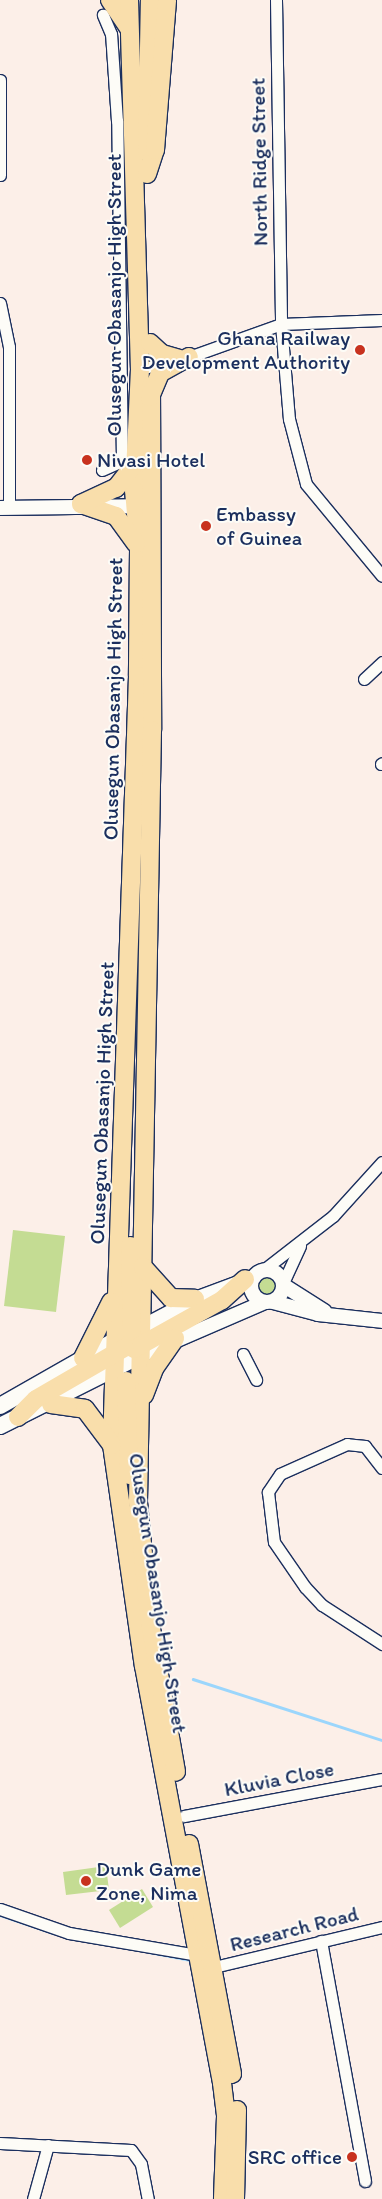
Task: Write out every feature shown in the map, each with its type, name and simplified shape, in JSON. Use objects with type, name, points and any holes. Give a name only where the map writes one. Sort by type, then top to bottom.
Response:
[{"type":"main road","name":"Olusegun Obasanjo High Street","points":[[129,0],[146,368],[150,398],[144,506],[143,1267],[112,1445],[127,1568],[226,2116],[223,2199]]},
{"type":"main road","name":"Olusegun Obasanjo High Street","points":[[150,0],[147,174],[150,343],[136,462],[144,506],[139,550],[124,1189],[116,1285],[141,1403],[138,1502],[149,1617],[184,1816],[214,1967],[237,2115],[235,2199]]},
{"type":"main road","points":[[147,174],[155,150],[167,0]]},
{"type":"main road","points":[[106,7],[129,28]]},
{"type":"main road","points":[[150,343],[162,354],[184,358]]},
{"type":"main road","points":[[150,398],[160,373],[184,358]]},
{"type":"main road","points":[[81,504],[116,488],[136,462]]},
{"type":"main road","points":[[81,504],[123,521],[139,550]]},
{"type":"main road","points":[[124,1189],[130,1220],[128,1348],[130,1479],[138,1502]]},
{"type":"main road","points":[[143,1267],[166,1295],[195,1299]]},
{"type":"main road","points":[[18,1417],[36,1399],[128,1348],[222,1300],[254,1276]]},
{"type":"main road","points":[[83,1358],[103,1326],[116,1285]]},
{"type":"main road","points":[[141,1403],[155,1368],[175,1338]]},
{"type":"main road","points":[[0,1406],[83,1358],[128,1348]]},
{"type":"main road","points":[[0,1426],[51,1404],[128,1348]]},
{"type":"main road","points":[[51,1404],[85,1409],[112,1445]]},
{"type":"street","name":"North Ridge Street","points":[[276,0],[281,324],[289,419],[306,484],[382,576]]},
{"type":"street","points":[[102,470],[122,461],[117,149],[112,40],[106,7]]},
{"type":"street","points":[[0,80],[0,175]]},
{"type":"street","points":[[117,149],[136,149]]},
{"type":"street","points":[[0,303],[9,347],[4,403],[4,508],[81,504],[144,506]]},
{"type":"street","points":[[146,368],[184,358],[281,324],[382,320]]},
{"type":"street","points":[[364,679],[381,666]]},
{"type":"street","points":[[382,1162],[301,1245],[254,1276],[252,1293],[269,1302],[331,1315],[382,1321]]},
{"type":"street","points":[[128,1348],[175,1338],[269,1302],[283,1284],[301,1245]]},
{"type":"street","points":[[128,1348],[195,1299],[254,1276],[275,1272],[283,1284],[331,1315]]},
{"type":"street","points":[[243,1354],[256,1380]]},
{"type":"street","points":[[382,1468],[365,1446],[347,1444],[280,1474],[268,1492],[274,1542],[305,1587],[322,1605],[382,1644]]},
{"type":"street","name":"Kluvia Close","points":[[184,1816],[382,1779]]},
{"type":"street","points":[[0,1908],[69,1933],[198,1955]]},
{"type":"street","name":"Research Road","points":[[214,1967],[382,1926]]},
{"type":"street","points":[[321,1941],[365,2181]]},
{"type":"street","points":[[0,2143],[131,2150],[141,2164],[148,2199]]},
{"type":"street","points":[[33,2199],[48,2145]]},
{"type":"green space","points":[[13,1230],[65,1236],[56,1312],[4,1306]]},
{"type":"green space","points":[[267,1274],[272,1275],[278,1281],[278,1291],[272,1297],[267,1298],[262,1297],[256,1291],[255,1286],[256,1281],[262,1275]]},
{"type":"green space","name":"Dunk Game Zone, Nima","points":[[106,1866],[109,1890],[66,1895],[63,1872]]},
{"type":"green space","points":[[142,1889],[153,1907],[120,1928],[109,1910]]},
{"type":"waterway","points":[[193,1679],[382,1740]]},
{"type":"waterway","points":[[0,1915],[53,1933]]},
{"type":"waterway","points":[[149,1952],[190,1960]]},
{"type":"place","name":"Ghana Railway Development Authority","points":[[360,350]]},
{"type":"place","name":"Nivasi Hotel","points":[[87,460]]},
{"type":"place","name":"Embassy of Guinea","points":[[206,526]]},
{"type":"place","name":"Dunk Game Zone, Nima","points":[[86,1881]]},
{"type":"place","name":"SRC office","points":[[352,2157]]}]
